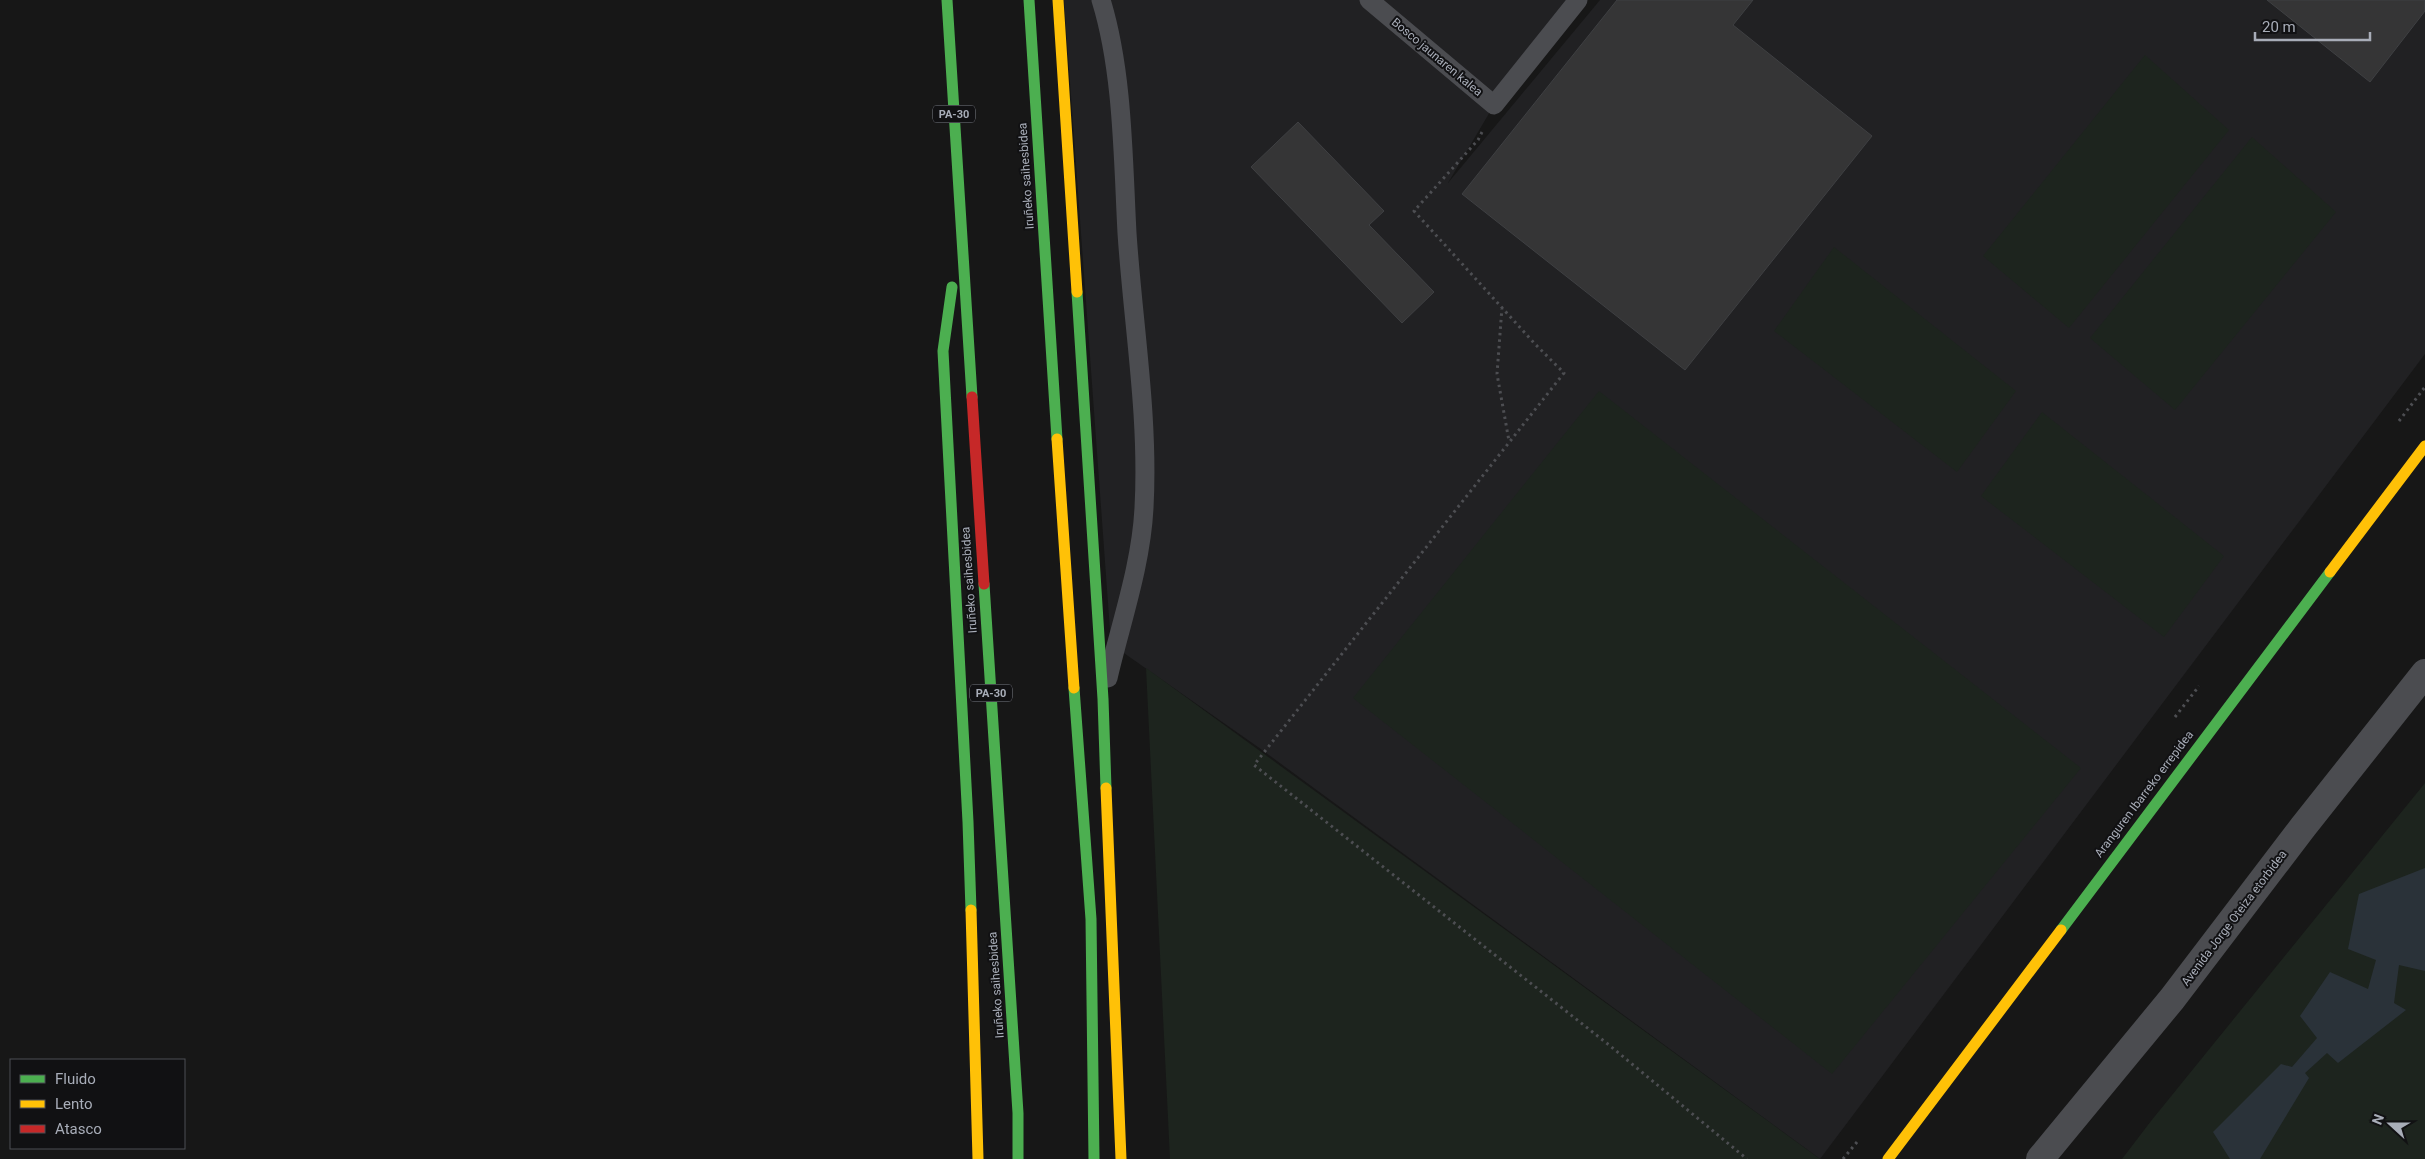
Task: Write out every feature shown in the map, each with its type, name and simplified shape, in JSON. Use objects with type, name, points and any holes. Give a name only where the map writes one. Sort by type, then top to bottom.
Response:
[{"type":"main road","name":"Iruñeko saihesbidea","points":[[947,0],[960,228],[1018,1113],[1018,1159]]},
{"type":"main road","name":"Iruñeko saihesbidea","points":[[1029,0],[1059,469],[1091,919],[1094,1159]]},
{"type":"main road","points":[[1058,0],[1103,699],[1122,1159]]},
{"type":"main road","points":[[960,228],[944,351],[968,822],[978,1159]]},
{"type":"main road","name":"Aranguren Ibarreko errepidea","points":[[1888,1159],[2425,446]]},
{"type":"main road","points":[[1121,1146],[1126,1159]]},
{"type":"street","name":"Avenida Jorge Oteiza etorbidea","points":[[2040,1159],[2172,999],[2276,862],[2425,673]]},
{"type":"lane","points":[[936,0],[948,21]]},
{"type":"lane","points":[[1101,0],[1107,20],[1120,110],[1129,262],[1145,429],[1144,510],[1132,585],[1103,699]]},
{"type":"lane","name":"Bosco jaunaren kalea","points":[[1369,0],[1494,105],[1578,0]]},
{"type":"path","points":[[1494,105],[1478,140],[1414,211],[1564,372],[1254,765],[1609,1045],[1748,1159]]},
{"type":"path","points":[[1502,307],[1497,374],[1510,442]]},
{"type":"shaded area","points":[[1064,0],[1577,0],[1494,105],[1448,183],[1600,0],[2425,0],[2425,354],[1820,1159],[1258,747],[1111,644]]},
{"type":"shaded area","points":[[2145,55],[2229,130],[2069,328],[1983,256]]},
{"type":"shaded area","points":[[2252,137],[2336,212],[2175,410],[2090,338]]},
{"type":"shaded area","points":[[1834,247],[2016,391],[1957,472],[1774,331]]},
{"type":"shaded area","points":[[1599,391],[2081,768],[1832,1074],[1353,698]]},
{"type":"shaded area","points":[[2042,412],[2224,556],[2164,637],[1981,496]]},
{"type":"shaded area","points":[[1146,668],[1820,1159],[1170,1159]]},
{"type":"shaded area","points":[[2425,783],[2425,1159],[2122,1159],[2151,1121]]},
{"type":"shaded area","points":[[2425,868],[2425,971],[2399,965],[2394,1003],[2406,1010],[2338,1063],[2327,1053],[2305,1073],[2309,1078],[2260,1159],[2230,1159],[2213,1132],[2281,1064],[2292,1067],[2317,1038],[2300,1016],[2330,972],[2368,989],[2376,960],[2348,949],[2359,894]]},
{"type":"building","points":[[1617,0],[1753,0],[1733,25],[1872,136],[1685,370],[1462,194]]},
{"type":"building","points":[[2267,0],[2425,0],[2425,11],[2370,82]]},
{"type":"building","points":[[1298,122],[1384,211],[1369,225],[1434,292],[1402,323],[1251,167]]},
{"type":"traffic: fast","points":[[947,0],[972,397]]},
{"type":"traffic: fast","points":[[1029,0],[1057,439]]},
{"type":"traffic: fast","points":[[952,287],[943,351],[971,910]]},
{"type":"traffic: fast","points":[[1077,292],[1103,699],[1106,788]]},
{"type":"traffic: fast","points":[[2061,930],[2330,572]]},
{"type":"traffic: fast","points":[[984,584],[1018,1113],[1018,1159]]},
{"type":"traffic: fast","points":[[1074,688],[1091,919],[1094,1159]]},
{"type":"traffic: slow","points":[[1058,0],[1077,292]]},
{"type":"traffic: slow","points":[[1057,439],[1074,688]]},
{"type":"traffic: slow","points":[[2330,572],[2425,446]]},
{"type":"traffic: slow","points":[[1106,788],[1121,1159]]},
{"type":"traffic: slow","points":[[971,910],[978,1159]]},
{"type":"traffic: slow","points":[[1888,1159],[2061,930]]},
{"type":"traffic: jam","points":[[972,397],[984,584]]}]
